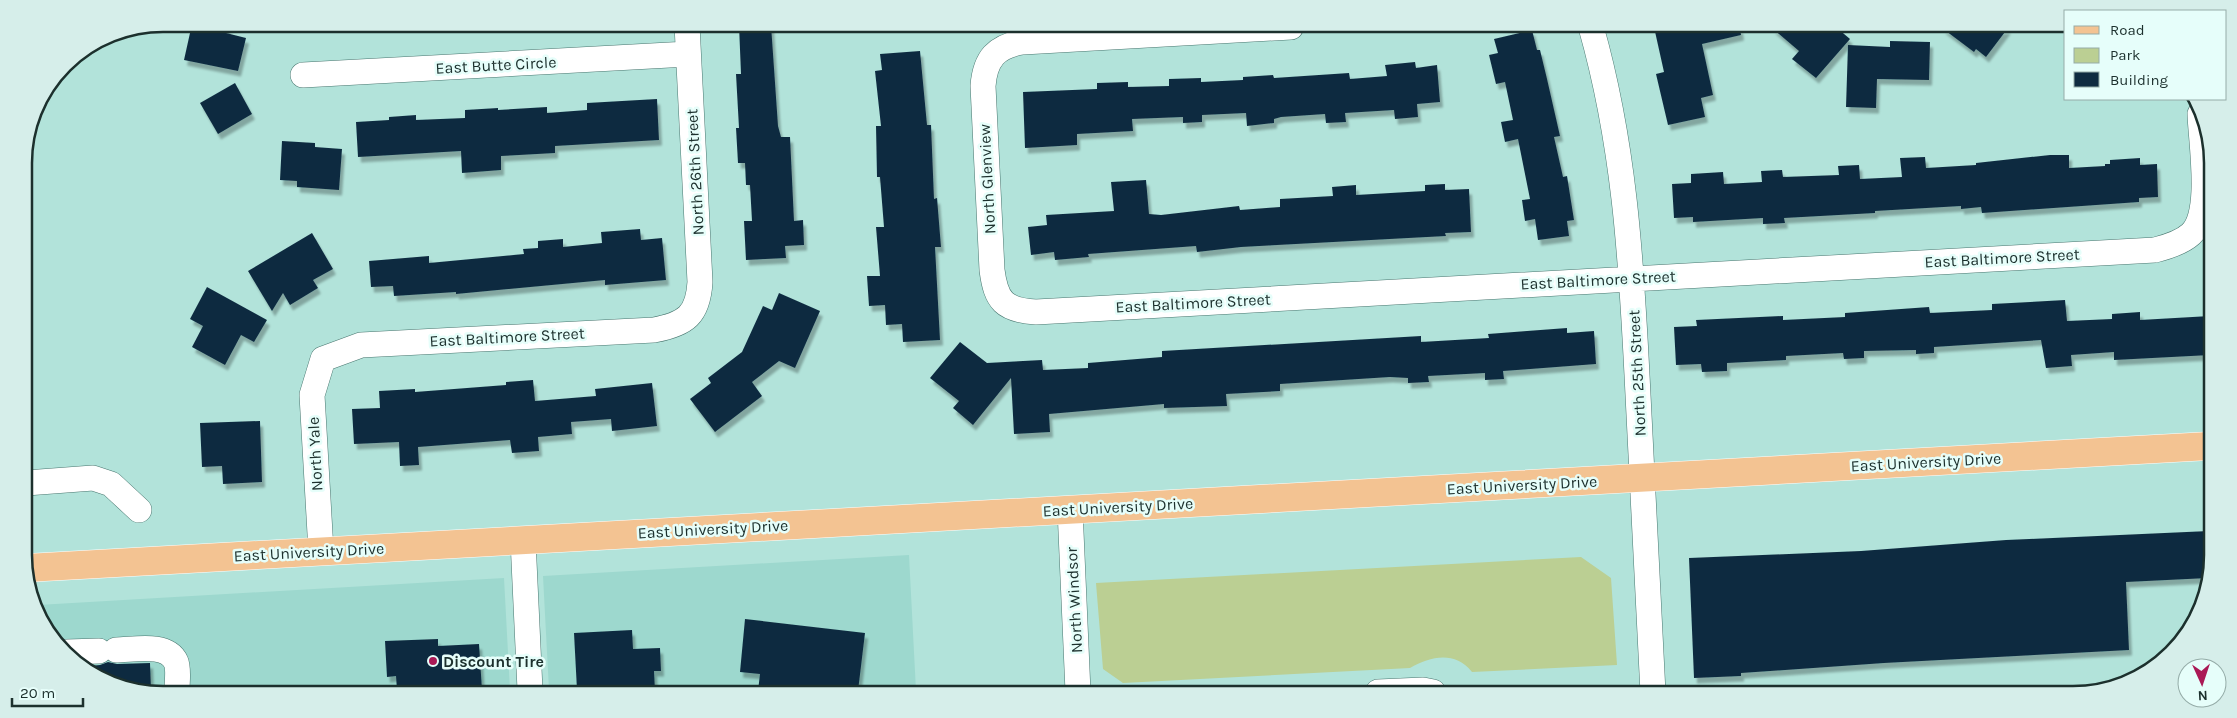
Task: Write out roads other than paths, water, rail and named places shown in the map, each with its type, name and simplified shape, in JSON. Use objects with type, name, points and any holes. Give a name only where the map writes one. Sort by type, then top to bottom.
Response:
[{"type":"main road","name":"East University Drive","points":[[34,568],[2204,446]]},
{"type":"street","name":"North 26th Street","points":[[687,33],[700,282],[696,306],[690,316]]},
{"type":"street","name":"North Glenview","points":[[1003,303],[997,294],[992,270],[983,86],[985,70],[992,55],[1001,48],[1023,42],[1174,33]]},
{"type":"street","name":"North 25th Street","points":[[1593,33],[1607,87],[1619,152],[1632,278],[1653,685]]},
{"type":"street","name":"East Butte Circle","points":[[303,75],[688,54]]},
{"type":"street","name":"East Baltimore Street","points":[[1003,303],[1012,308],[1036,312],[2156,250],[2180,242],[2191,234],[2198,223],[2203,209],[2201,132]]},
{"type":"street","name":"East Baltimore Street","points":[[323,359],[361,344],[654,330],[680,323],[690,316]]},
{"type":"street","name":"North Yale","points":[[321,551],[312,395],[323,359]]},
{"type":"street","points":[[33,482],[93,478],[111,484],[139,510]]},
{"type":"street","name":"North Windsor","points":[[1070,509],[1078,686]]},
{"type":"street","points":[[523,540],[530,686]]},
{"type":"street","points":[[76,652],[151,649],[171,656],[176,663],[178,686]]},
{"type":"place","name":"Discount Tire","points":[[433,661]]}]
